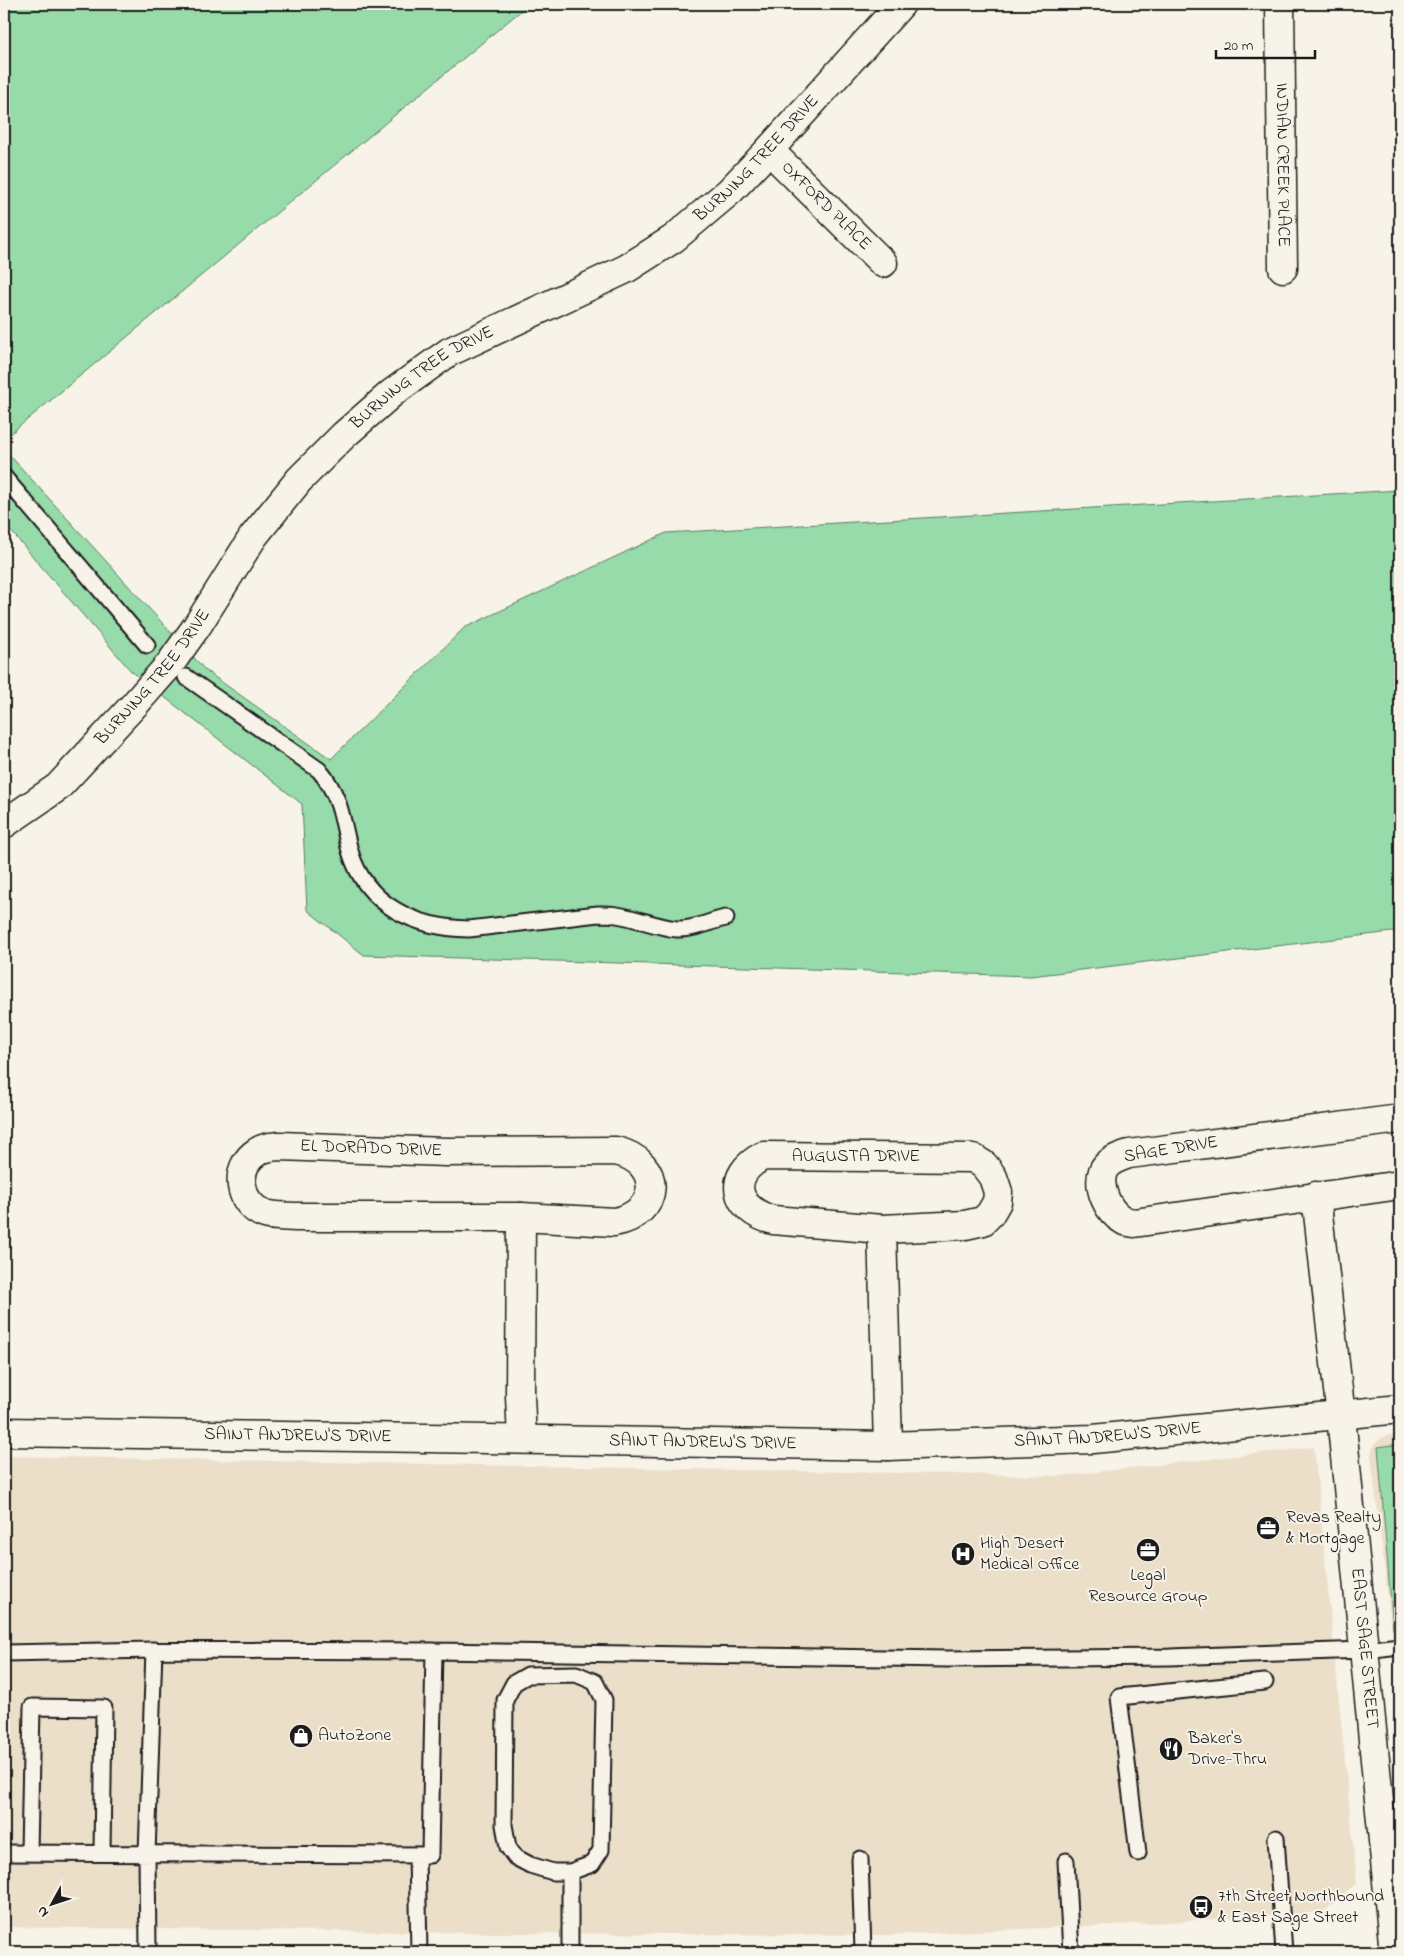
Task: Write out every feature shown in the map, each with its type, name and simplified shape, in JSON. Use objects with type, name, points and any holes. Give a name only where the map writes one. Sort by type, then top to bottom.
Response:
[{"type":"street","name":"BURNING TREE DRIVE","points":[[4,824],[58,787],[170,664],[197,626],[252,537],[299,480],[344,435],[392,394],[449,352],[626,269],[673,239],[730,191],[901,4]]},
{"type":"street","name":"INDIAN CREEK PLACE","points":[[1280,4],[1282,268]]},
{"type":"street","name":"OXFORD PLACE","points":[[769,150],[883,263]]},
{"type":"street","name":"SAGE DRIVE","points":[[1400,1119],[1129,1154],[1113,1160],[1103,1170],[1102,1184],[1105,1199],[1112,1210],[1124,1221],[1134,1223],[1400,1185]]},
{"type":"street","name":"EL DORADO DRIVE","points":[[279,1146],[446,1152],[616,1150],[629,1154],[640,1161],[650,1174],[652,1188],[649,1198],[634,1215],[624,1220],[614,1222],[521,1217],[296,1217],[265,1214],[253,1208],[245,1197],[241,1184],[242,1172],[256,1152],[267,1147],[279,1146]]},
{"type":"street","name":"AUGUSTA DRIVE","points":[[764,1156],[959,1157],[974,1158],[984,1165],[993,1178],[998,1192],[997,1202],[983,1221],[965,1225],[882,1229],[772,1220],[759,1217],[747,1207],[740,1196],[739,1185],[743,1171],[753,1162],[764,1156]]},
{"type":"street","name":"EAST SAGE STREET","points":[[1316,1196],[1341,1416],[1364,1650],[1391,1830],[1394,1952]]},
{"type":"street","points":[[521,1217],[520,1396],[522,1440]]},
{"type":"street","points":[[882,1229],[888,1446]]},
{"type":"street","name":"SAINT ANDREW'S DRIVE","points":[[4,1432],[888,1446],[1093,1439],[1400,1409]]},
{"type":"lane","points":[[4,477],[147,645]]},
{"type":"lane","points":[[186,677],[319,770],[330,783],[337,798],[351,853],[361,875],[372,892],[385,904],[404,915],[425,923],[450,929],[469,929],[598,914],[617,915],[677,929],[693,928],[726,918]]},
{"type":"lane","points":[[4,1653],[154,1650],[434,1651],[948,1659],[1170,1657],[1364,1650],[1400,1646]]},
{"type":"lane","points":[[148,1952],[147,1854],[154,1650]]},
{"type":"lane","points":[[4,1852],[430,1855],[434,1651]]},
{"type":"lane","points":[[576,1674],[595,1682],[604,1700],[601,1850],[592,1864],[570,1872],[553,1872],[530,1865],[515,1857],[508,1847],[504,1826],[505,1700],[514,1682],[528,1675],[576,1674]]},
{"type":"lane","points":[[1138,1853],[1119,1697],[1265,1682]]},
{"type":"lane","points":[[29,1852],[32,1707],[104,1708],[102,1853]]},
{"type":"lane","points":[[1276,1838],[1284,1952]]},
{"type":"lane","points":[[417,1854],[419,1952]]},
{"type":"lane","points":[[860,1859],[863,1952]]},
{"type":"lane","points":[[1066,1861],[1071,1952]]},
{"type":"lane","points":[[570,1872],[570,1952]]},
{"type":"shaded area","points":[[1400,1434],[1400,1699],[1371,1456],[1373,1446],[1380,1439],[1389,1435]]},
{"type":"shaded area","points":[[1314,1447],[1357,1883],[1323,1912],[1136,1924],[886,1935],[495,1933],[4,1927],[4,1456],[1060,1476]]},
{"type":"green space","points":[[4,4],[529,4],[4,439]]},
{"type":"green space","points":[[4,449],[206,671],[331,759],[464,628],[666,533],[1400,490],[1400,931],[1031,976],[364,955],[307,910],[302,804],[131,671],[4,523]]},
{"type":"green space","points":[[1400,1444],[1400,1628],[1393,1629],[1378,1447]]},
{"type":"place","name":"Revas Realty & Mortgage","points":[[1268,1528]]},
{"type":"place","name":"Legal Resource Group","points":[[1148,1550]]},
{"type":"place","name":"High Desert Medical Office","points":[[963,1554]]},
{"type":"place","name":"AutoZone","points":[[301,1736]]},
{"type":"place","name":"Baker's Drive-Thru","points":[[1171,1749]]},
{"type":"place","name":"7th Street Northbound & East Sage Street","points":[[1201,1907]]}]
